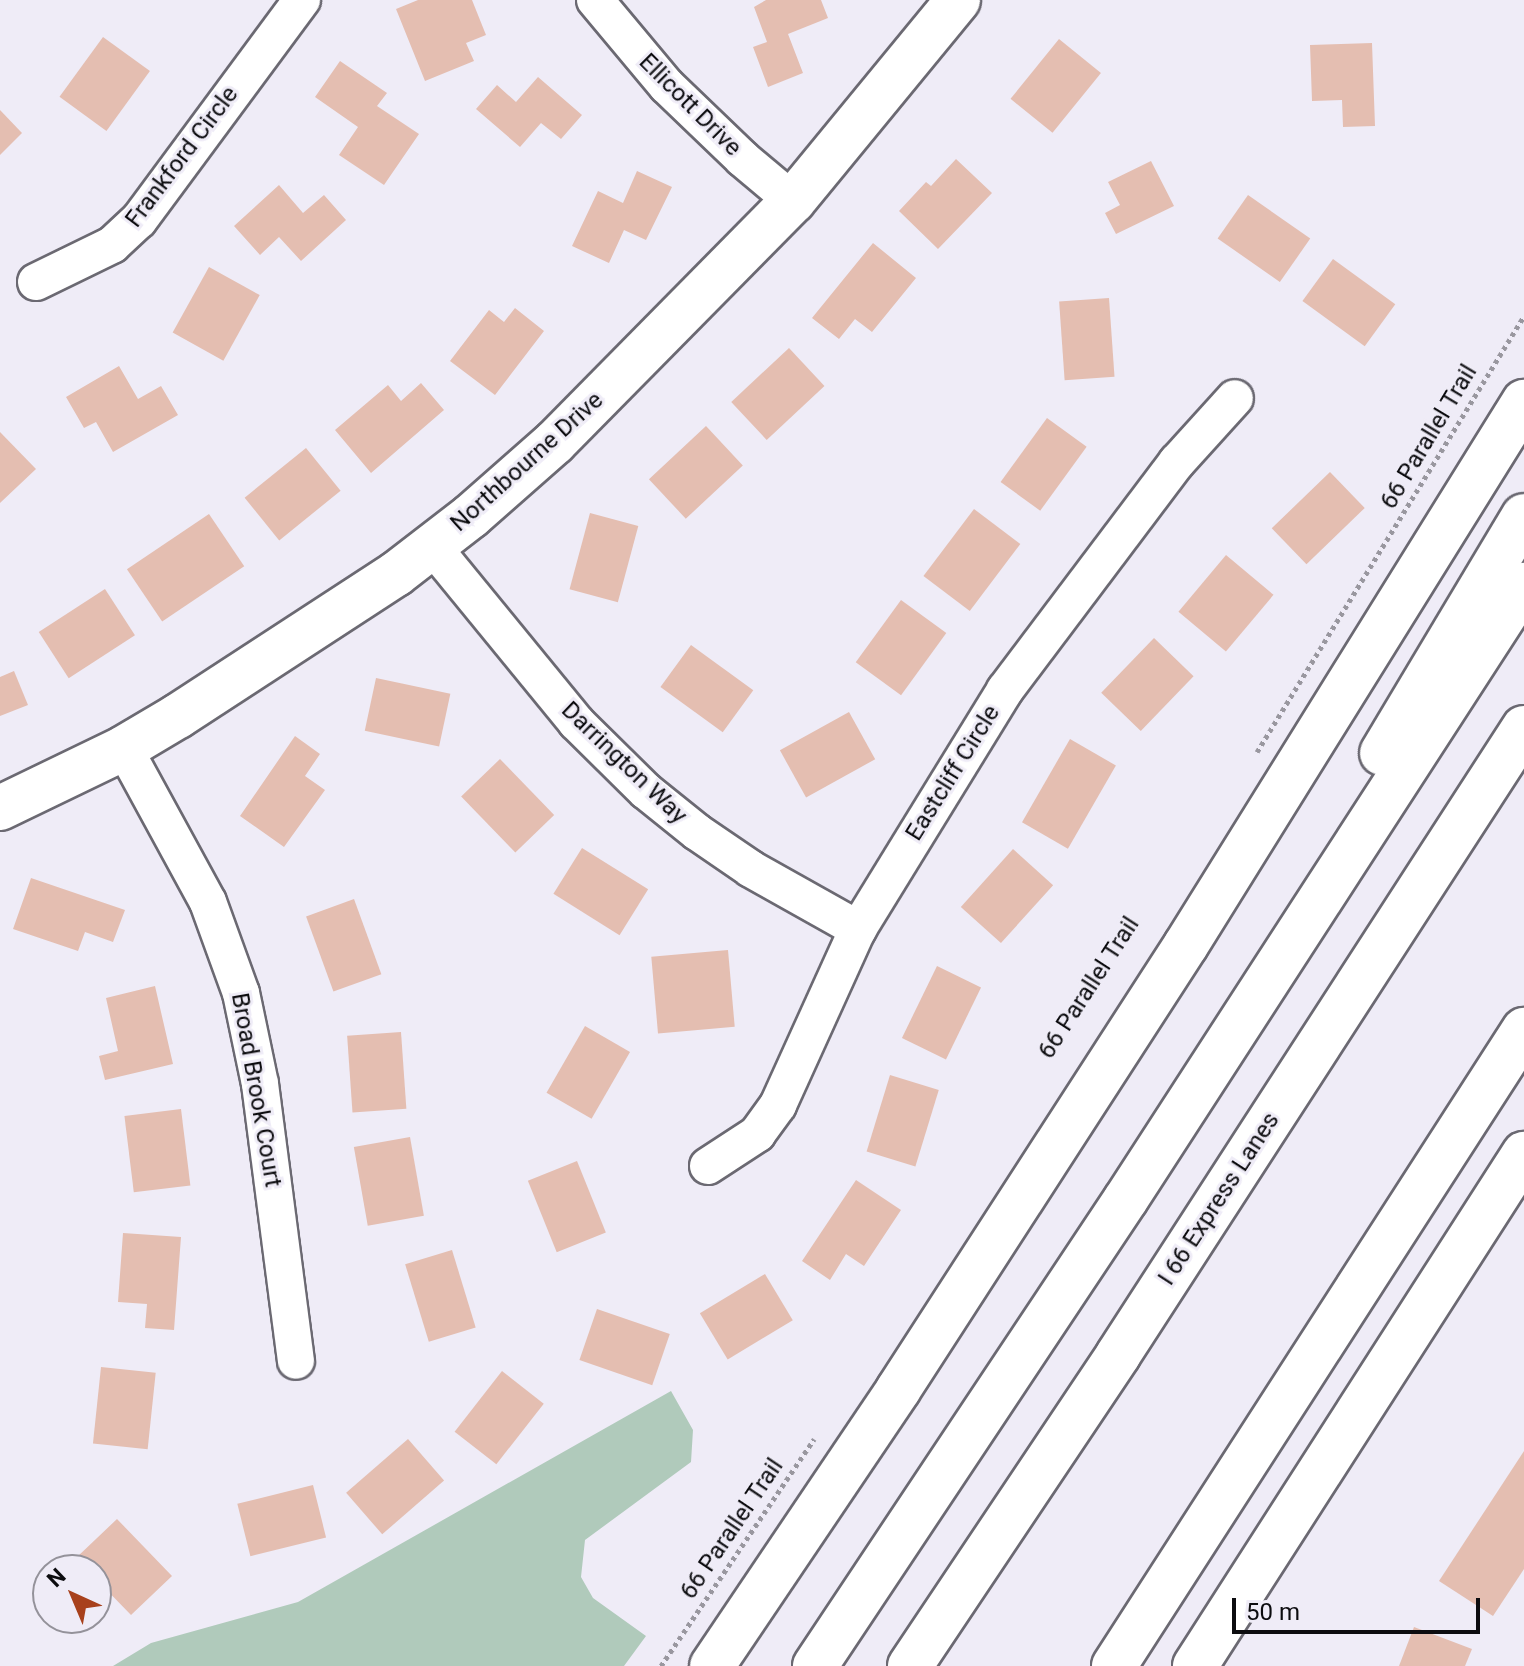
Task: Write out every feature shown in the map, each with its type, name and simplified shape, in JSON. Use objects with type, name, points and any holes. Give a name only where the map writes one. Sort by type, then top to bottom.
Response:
[{"type":"main road","name":"Northbourne Drive","points":[[0,808],[124,748],[178,716],[433,547],[555,442],[793,201],[958,0]]},
{"type":"main road","points":[[712,1666],[906,1377],[1177,959],[1524,402]]},
{"type":"main road","points":[[1126,1199],[1431,668],[1524,516]]},
{"type":"main road","points":[[815,1666],[1126,1199],[1524,585]]},
{"type":"main road","name":"I 66 Express Lanes","points":[[910,1666],[1118,1355],[1524,728]]},
{"type":"main road","points":[[1114,1666],[1524,1030]]},
{"type":"main road","points":[[1195,1666],[1524,1154]]},
{"type":"street","name":"Frankford Circle","points":[[36,282],[112,245],[139,220],[302,0]]},
{"type":"street","name":"Ellicott Drive","points":[[595,0],[667,86],[793,201]]},
{"type":"street","name":"Eastcliff Circle","points":[[708,1166],[757,1134],[778,1105],[858,929],[1005,690],[1177,462],[1235,398]]},
{"type":"street","name":"Darrington Way","points":[[433,547],[576,722],[646,791],[697,832],[751,869],[858,929]]},
{"type":"street","name":"Broad Brook Court","points":[[124,748],[208,902],[241,993],[260,1084],[296,1361]]},
{"type":"path","name":"66 Parallel Trail","points":[[1252,760],[1524,316]]},
{"type":"path","name":"66 Parallel Trail","points":[[661,1666],[821,1430]]},
{"type":"green space","points":[[671,1391],[693,1430],[691,1462],[585,1540],[581,1577],[593,1598],[646,1636],[624,1666],[113,1666],[151,1643],[298,1602]]},
{"type":"building","points":[[418,0],[472,0],[486,35],[466,43],[474,61],[425,81],[396,9]]},
{"type":"building","points":[[766,0],[821,0],[828,18],[788,34],[803,73],[768,87],[753,47],[767,42],[754,7]]},
{"type":"building","points":[[103,37],[150,71],[106,131],[60,97]]},
{"type":"building","points":[[1059,39],[1101,73],[1053,133],[1011,99]]},
{"type":"building","points":[[1372,43],[1375,126],[1343,127],[1342,100],[1312,101],[1310,45]]},
{"type":"building","points":[[340,61],[387,93],[377,106],[419,134],[384,185],[339,155],[358,127],[315,97]]},
{"type":"building","points":[[538,77],[582,115],[561,139],[541,123],[520,147],[476,109],[497,85],[516,102]]},
{"type":"building","points":[[0,110],[22,133],[0,155]]},
{"type":"building","points":[[956,159],[992,193],[938,249],[899,211],[926,182],[931,186]]},
{"type":"building","points":[[1151,161],[1174,206],[1116,234],[1105,213],[1120,205],[1108,182]]},
{"type":"building","points":[[637,171],[672,187],[646,240],[624,230],[609,263],[572,246],[598,191],[623,203]]},
{"type":"building","points":[[279,185],[303,213],[324,195],[346,220],[301,261],[279,237],[260,255],[234,226]]},
{"type":"building","points":[[1248,195],[1310,239],[1280,282],[1218,238]]},
{"type":"building","points":[[873,243],[916,278],[872,332],[855,319],[839,339],[812,318]]},
{"type":"building","points":[[1333,259],[1395,304],[1365,346],[1302,301]]},
{"type":"building","points":[[209,267],[260,295],[223,361],[173,333]]},
{"type":"building","points":[[1109,298],[1115,377],[1065,380],[1059,301]]},
{"type":"building","points":[[515,308],[544,331],[495,395],[450,361],[489,310],[504,322]]},
{"type":"building","points":[[789,348],[824,386],[767,440],[731,402]]},
{"type":"building","points":[[119,366],[138,399],[161,386],[178,415],[113,452],[96,422],[84,428],[66,397]]},
{"type":"building","points":[[421,383],[444,410],[371,473],[335,430],[388,385],[401,401]]},
{"type":"building","points":[[1047,418],[1087,447],[1040,511],[1001,482]]},
{"type":"building","points":[[706,426],[743,465],[686,519],[649,479]]},
{"type":"building","points":[[0,432],[36,469],[0,503]]},
{"type":"building","points":[[306,448],[341,491],[279,540],[245,498]]},
{"type":"building","points":[[1330,472],[1365,508],[1306,564],[1272,528]]},
{"type":"building","points":[[974,509],[1020,544],[970,611],[923,576]]},
{"type":"building","points":[[590,513],[638,526],[618,602],[570,589]]},
{"type":"building","points":[[209,514],[244,566],[162,622],[127,569]]},
{"type":"building","points":[[1226,555],[1273,595],[1226,652],[1178,612]]},
{"type":"building","points":[[105,589],[135,635],[69,678],[39,632]]},
{"type":"building","points":[[901,600],[946,633],[901,695],[856,662]]},
{"type":"building","points":[[1154,638],[1194,676],[1141,731],[1101,693]]},
{"type":"building","points":[[691,645],[753,690],[723,732],[660,687]]},
{"type":"building","points":[[14,671],[28,705],[0,716],[0,677]]},
{"type":"building","points":[[376,678],[450,694],[439,747],[365,731]]},
{"type":"building","points":[[849,712],[875,759],[806,798],[780,750]]},
{"type":"building","points":[[295,736],[320,754],[305,776],[325,790],[284,847],[240,816]]},
{"type":"building","points":[[1070,739],[1116,766],[1068,849],[1022,822]]},
{"type":"building","points":[[500,759],[554,815],[515,853],[461,797]]},
{"type":"building","points":[[582,848],[648,889],[620,935],[553,894]]},
{"type":"building","points":[[1013,849],[1053,885],[1001,943],[961,907]]},
{"type":"building","points":[[31,878],[125,910],[113,942],[85,932],[78,951],[13,929]]},
{"type":"building","points":[[354,899],[381,974],[333,992],[306,916]]},
{"type":"building","points":[[728,950],[735,1027],[658,1033],[651,957]]},
{"type":"building","points":[[937,966],[981,987],[946,1059],[902,1038]]},
{"type":"building","points":[[155,986],[173,1064],[105,1080],[99,1056],[118,1051],[106,998]]},
{"type":"building","points":[[585,1026],[630,1052],[592,1119],[546,1093]]},
{"type":"building","points":[[401,1032],[406,1109],[353,1113],[347,1036]]},
{"type":"building","points":[[890,1075],[939,1090],[915,1166],[867,1152]]},
{"type":"building","points":[[181,1109],[190,1185],[134,1192],[124,1116]]},
{"type":"building","points":[[410,1137],[424,1216],[368,1226],[354,1147]]},
{"type":"building","points":[[577,1161],[606,1232],[557,1252],[528,1181]]},
{"type":"building","points":[[856,1180],[901,1210],[864,1266],[846,1254],[830,1280],[802,1261]]},
{"type":"building","points":[[123,1233],[181,1237],[174,1330],[145,1328],[147,1304],[118,1302]]},
{"type":"building","points":[[452,1250],[476,1327],[429,1342],[405,1264]]},
{"type":"building","points":[[765,1274],[793,1320],[728,1359],[700,1313]]},
{"type":"building","points":[[597,1309],[670,1334],[652,1385],[579,1360]]},
{"type":"building","points":[[101,1367],[156,1373],[148,1449],[93,1444]]},
{"type":"building","points":[[502,1371],[544,1404],[496,1464],[455,1432]]},
{"type":"building","points":[[408,1439],[444,1481],[382,1534],[346,1493]]},
{"type":"building","points":[[1524,1451],[1524,1569],[1493,1616],[1439,1581]]},
{"type":"building","points":[[313,1485],[326,1537],[250,1556],[237,1504]]},
{"type":"building","points":[[117,1519],[172,1576],[131,1615],[112,1595],[112,1554],[80,1554]]},
{"type":"building","points":[[1414,1627],[1472,1649],[1465,1666],[1399,1666]]}]
